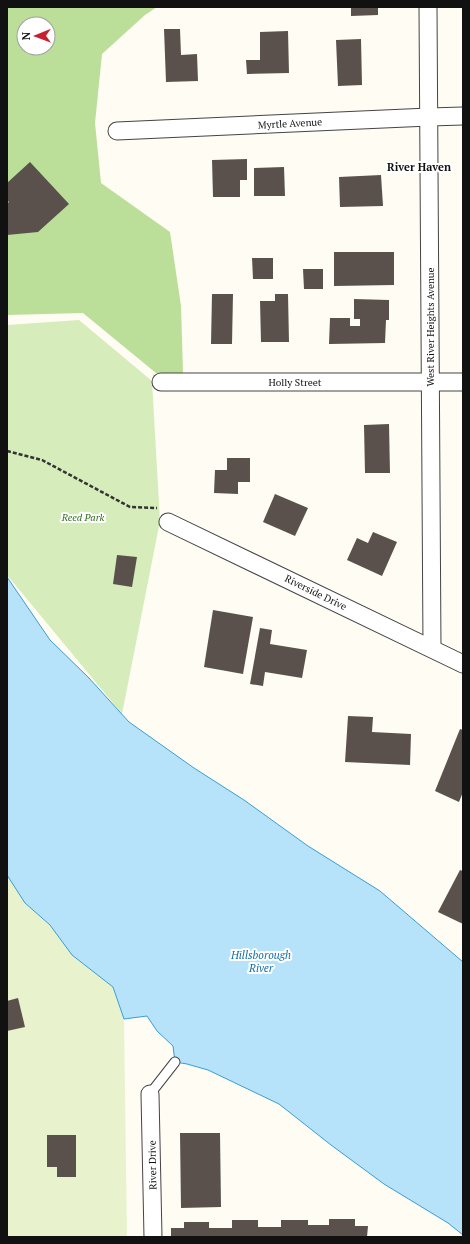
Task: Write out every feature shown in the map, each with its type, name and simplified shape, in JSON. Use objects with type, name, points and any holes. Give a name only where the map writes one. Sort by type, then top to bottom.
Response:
[{"type":"street","name":"West River Heights Avenue","points":[[428,7],[432,648]]},
{"type":"street","name":"Myrtle Avenue","points":[[117,131],[429,116],[463,116]]},
{"type":"street","name":"Holly Street","points":[[161,382],[463,382]]},
{"type":"street","name":"Riverside Drive","points":[[168,522],[463,664]]},
{"type":"street","name":"River Drive","points":[[150,1094],[153,1237]]},
{"type":"lane","points":[[150,1094],[175,1062]]},
{"type":"path","points":[[7,451],[42,460],[130,507],[160,508],[168,522]]},
{"type":"green space","points":[[7,7],[157,7],[145,15],[102,54],[95,123],[101,183],[170,232],[181,306],[183,373],[156,373],[83,313],[7,315]]},
{"type":"green space","name":"Reed Park","points":[[79,320],[152,381],[160,521],[122,714],[7,575],[7,325]]},
{"type":"green space","points":[[7,875],[25,903],[50,925],[72,955],[113,987],[124,1019],[127,1237],[7,1237]]},
{"type":"water","name":"Hillsborough River","points":[[7,577],[50,640],[88,677],[129,722],[194,768],[244,800],[308,846],[380,891],[463,962],[463,1235],[448,1223],[384,1184],[279,1104],[208,1070],[175,1062],[173,1046],[157,1031],[147,1016],[124,1019],[113,987],[72,955],[50,925],[25,903],[7,875]]},
{"type":"building","points":[[351,7],[378,7],[378,15],[351,16]]},
{"type":"building","points":[[164,29],[180,29],[181,55],[197,54],[198,81],[166,82]]},
{"type":"building","points":[[288,31],[289,73],[247,74],[246,60],[260,60],[260,32]]},
{"type":"building","points":[[361,39],[362,85],[338,86],[336,40]]},
{"type":"building","points":[[247,159],[247,180],[240,180],[240,197],[213,197],[212,160]]},
{"type":"building","points":[[30,162],[69,204],[38,232],[7,235],[7,204],[9,202],[7,200],[7,183]]},
{"type":"building","points":[[284,167],[285,196],[254,196],[254,168]]},
{"type":"building","points":[[381,175],[383,206],[340,207],[339,177]]},
{"type":"building","points":[[334,252],[394,252],[394,285],[334,286]]},
{"type":"building","points":[[252,258],[273,258],[273,279],[253,279]]},
{"type":"building","points":[[303,269],[323,269],[323,289],[304,289]]},
{"type":"building","points":[[212,294],[233,294],[232,344],[211,344]]},
{"type":"building","points":[[275,294],[288,294],[289,342],[261,342],[260,301],[275,301]]},
{"type":"building","points":[[354,299],[389,300],[389,320],[386,320],[385,343],[329,344],[330,318],[350,318],[350,326],[360,326],[360,319],[354,319]]},
{"type":"building","points":[[389,424],[390,473],[365,473],[364,425]]},
{"type":"building","points":[[227,458],[250,458],[250,482],[238,482],[238,494],[214,493],[215,470],[227,470]]},
{"type":"building","points":[[275,494],[308,508],[295,536],[263,522]]},
{"type":"building","points":[[373,532],[397,542],[382,576],[347,560],[357,538],[368,543]]},
{"type":"building","points":[[117,555],[137,557],[132,587],[113,584]]},
{"type":"building","points":[[213,610],[253,617],[243,674],[204,667]]},
{"type":"building","points":[[260,628],[272,630],[270,644],[307,650],[302,678],[265,672],[263,686],[250,684]]},
{"type":"building","points":[[348,716],[373,717],[372,732],[411,734],[410,765],[345,762]]},
{"type":"building","points":[[460,729],[463,730],[463,792],[459,802],[435,791]]},
{"type":"building","points":[[460,870],[463,871],[463,924],[438,912]]},
{"type":"building","points":[[18,998],[25,1027],[7,1031],[7,1001]]},
{"type":"building","points":[[180,1133],[220,1133],[221,1207],[181,1208]]},
{"type":"building","points":[[47,1135],[76,1135],[76,1177],[57,1177],[57,1167],[47,1167]]},
{"type":"building","points":[[329,1219],[355,1219],[355,1226],[368,1226],[367,1237],[171,1237],[171,1228],[184,1228],[184,1222],[209,1222],[209,1228],[232,1228],[232,1220],[258,1220],[258,1227],[281,1227],[281,1220],[308,1220],[308,1225],[329,1225]]},
{"type":"district","name":"River Haven","points":[[419,167]]}]
